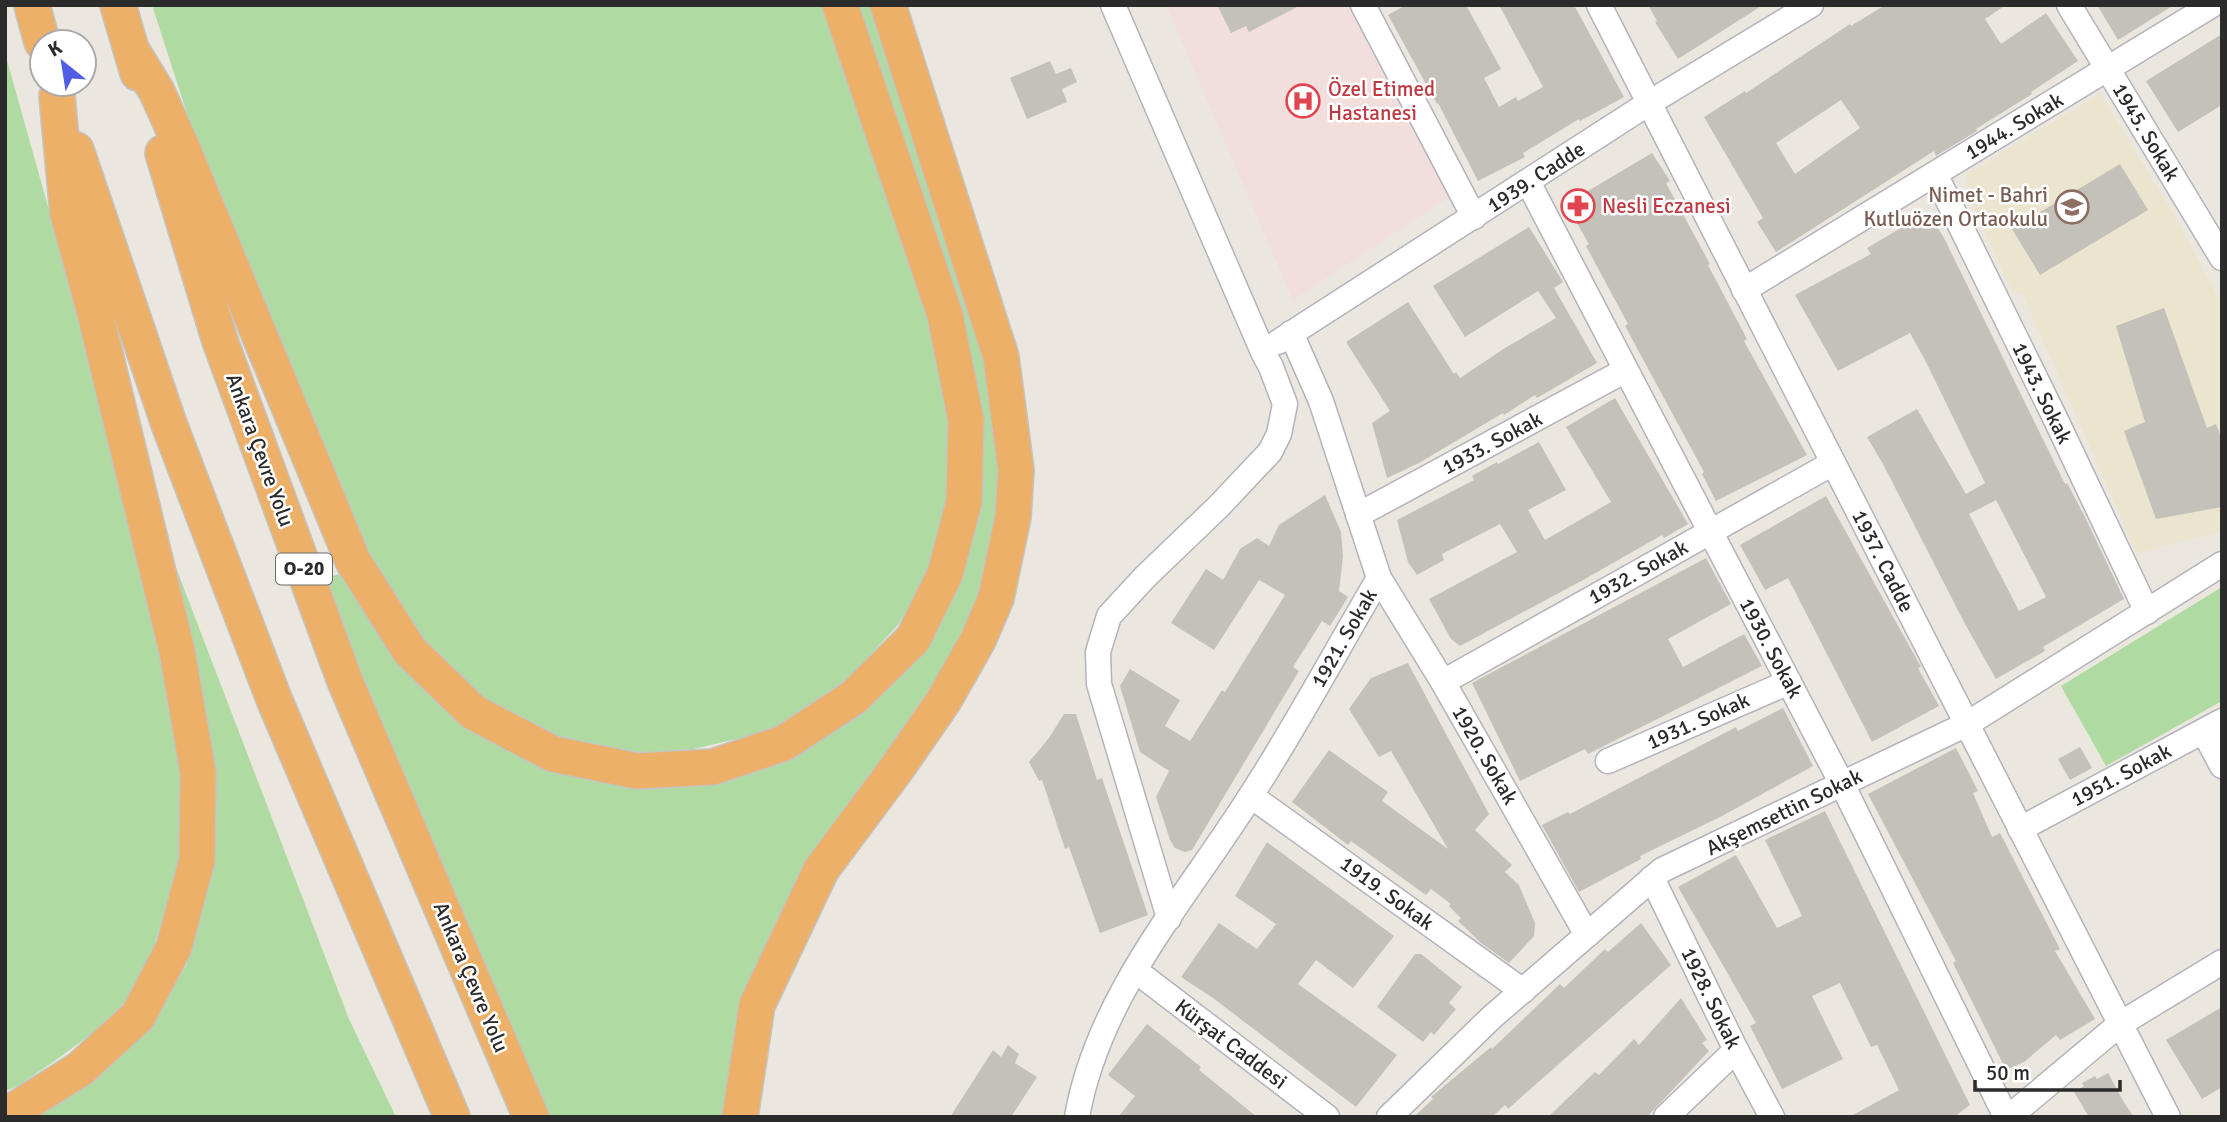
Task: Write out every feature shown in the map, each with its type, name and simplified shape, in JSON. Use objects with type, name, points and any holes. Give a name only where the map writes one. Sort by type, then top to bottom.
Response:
[{"type":"highway","points":[[32,5],[38,28]]},
{"type":"highway","name":"Ankara Çevre Yolu","points":[[118,5],[220,341],[345,681],[531,1117]]},
{"type":"highway","points":[[132,51],[157,92],[182,148],[354,561],[410,651],[473,712],[553,754],[637,771],[713,767],[784,743],[854,697],[913,639],[945,574],[964,502],[966,420],[945,315],[840,5]]},
{"type":"highway","points":[[740,1117],[757,1005],[821,870],[944,700],[978,640],[996,598],[1013,517],[1016,470],[1001,357],[888,5]]},
{"type":"highway","points":[[5,1116],[80,1069],[138,1016],[174,947],[197,860],[198,772],[177,651],[68,214],[56,98]]},
{"type":"highway","points":[[58,98],[169,424],[274,699],[452,1117]]},
{"type":"street","points":[[1113,5],[1285,404],[1279,434],[1270,452],[1109,616],[1098,652],[1098,684],[1169,918]]},
{"type":"street","points":[[1363,5],[1474,217]]},
{"type":"street","name":"1937. Cadde","points":[[1598,5],[2168,1117]]},
{"type":"street","name":"1939. Cadde","points":[[1263,352],[1649,103],[1811,5]]},
{"type":"street","name":"1945. Sokak","points":[[2069,5],[2222,258]]},
{"type":"street","name":"1944. Sokak","points":[[1744,290],[2212,5]]},
{"type":"street","name":"1943. Sokak","points":[[1934,174],[2147,612]]},
{"type":"street","name":"1930. Sokak","points":[[1528,182],[1842,784],[2008,1117]]},
{"type":"street","name":"1921. Sokak","points":[[1077,1117],[1082,1092],[1101,1035],[1136,971],[1251,796],[1379,578],[1321,401],[1291,333]]},
{"type":"street","name":"1933. Sokak","points":[[1357,515],[1626,370]]},
{"type":"street","name":"1932. Sokak","points":[[1443,682],[1833,463]]},
{"type":"street","name":"Akşemsettin Sokak","points":[[1389,1117],[1492,1017],[1662,870],[1967,724],[2222,564]]},
{"type":"street","name":"1920. Sokak","points":[[1379,578],[1443,682],[1587,935]]},
{"type":"street","name":"1931. Sokak","points":[[1608,761],[1789,682]]},
{"type":"street","points":[[2213,726],[2222,766]]},
{"type":"street","name":"1951. Sokak","points":[[2020,829],[2213,726]]},
{"type":"street","name":"1919. Sokak","points":[[1251,796],[1523,991]]},
{"type":"street","name":"1928. Sokak","points":[[1652,878],[1736,1050],[1772,1117]]},
{"type":"street","points":[[2008,1117],[2120,1024],[2222,962]]},
{"type":"street","name":"Kürşat Caddesi","points":[[1136,971],[1327,1117]]},
{"type":"street","points":[[1666,1117],[1736,1050]]},
{"type":"shaded area","name":"Özel Etimed Hastanesi","points":[[1166,5],[1347,5],[1449,197],[1293,300]]},
{"type":"shaded area","points":[[2100,93],[2178,221],[2222,305],[2222,531],[2137,554],[2023,295],[2012,292],[1967,192],[1967,174]]},
{"type":"green space","points":[[152,5],[830,5],[909,253],[941,370],[948,429],[948,500],[938,542],[925,580],[897,626],[856,670],[817,704],[763,733],[693,749],[648,754],[562,743],[465,698],[374,587],[202,160]]},
{"type":"green space","points":[[848,5],[875,5],[991,365],[1000,513],[985,600],[930,701],[796,895],[733,1117],[539,1117],[473,965],[324,578],[343,573],[438,701],[484,739],[547,762],[710,772],[919,641],[970,422]]},
{"type":"green space","points":[[5,53],[108,421],[161,662],[185,789],[181,846],[170,896],[152,952],[124,1003],[90,1035],[18,1086],[5,1091]]},
{"type":"green space","points":[[173,560],[349,1019],[396,1117],[27,1117],[98,1078],[138,1040],[186,966],[210,875],[170,561]]},
{"type":"green space","points":[[2222,587],[2222,701],[2106,766],[2061,686]]},
{"type":"building","points":[[1217,5],[1301,5],[1249,32],[1246,26],[1231,33]]},
{"type":"building","points":[[1406,5],[1466,5],[1501,69],[1484,78],[1499,107],[1516,97],[1518,101],[1543,87],[1499,5],[1574,5],[1624,97],[1580,121],[1579,119],[1523,153],[1525,157],[1478,181],[1388,15]]},
{"type":"building","points":[[1648,5],[1763,5],[1678,59],[1655,22],[1657,21]]},
{"type":"building","points":[[1885,5],[2006,5],[1985,19],[2001,44],[2046,13],[2078,61],[1976,129],[1977,131],[1936,156],[1934,151],[1776,252],[1757,222],[1763,218],[1704,117],[1745,91],[1746,93],[1850,24],[1851,26]],"holes":[[[1841,100],[1860,128],[1795,174],[1776,143]]]},
{"type":"building","points":[[2097,5],[2174,5],[2118,40]]},
{"type":"building","points":[[2222,34],[2222,105],[2178,132],[2146,81]]},
{"type":"building","points":[[1050,61],[1056,74],[1071,68],[1077,82],[1062,89],[1067,102],[1027,119],[1010,78]]},
{"type":"building","points":[[1652,153],[1670,181],[1666,183],[1710,264],[1708,265],[1747,339],[1744,341],[1807,455],[1716,501],[1702,474],[1704,472],[1625,326],[1628,324],[1586,246],[1589,244],[1566,204]]},
{"type":"building","points":[[2120,164],[2148,210],[2040,275],[2012,229]]},
{"type":"building","points":[[1928,212],[1944,238],[2124,599],[2043,647],[2045,651],[1996,679],[1867,437],[1917,409],[1966,494],[1985,483],[1925,360],[1910,333],[1838,371],[1795,295],[1871,254],[1867,248]],"holes":[[[1996,500],[2046,597],[2019,611],[1969,514]]]},
{"type":"building","points":[[1529,227],[1563,282],[1554,288],[1597,363],[1537,398],[1535,395],[1419,463],[1387,478],[1372,423],[1390,411],[1346,342],[1408,302],[1454,374],[1456,372],[1460,378],[1556,318],[1538,291],[1465,337],[1433,286]]},
{"type":"building","points":[[2164,308],[2207,428],[2216,424],[2222,440],[2222,507],[2156,519],[2124,431],[2145,422],[2116,326]]},
{"type":"building","points":[[1615,398],[1688,524],[1664,538],[1662,535],[1460,646],[1451,639],[1429,599],[1517,552],[1500,524],[1442,554],[1444,560],[1417,575],[1408,562],[1397,520],[1474,480],[1472,476],[1497,462],[1498,464],[1539,442],[1566,490],[1528,510],[1545,540],[1611,502],[1566,427]]},
{"type":"building","points":[[1325,495],[1341,532],[1343,557],[1339,591],[1348,597],[1330,626],[1322,621],[1293,667],[1299,671],[1192,850],[1185,852],[1175,848],[1156,797],[1169,771],[1140,752],[1120,686],[1130,669],[1180,700],[1165,726],[1190,741],[1222,690],[1225,692],[1285,595],[1259,580],[1214,650],[1171,623],[1206,569],[1223,580],[1240,549],[1257,538],[1269,546],[1279,525]]},
{"type":"building","points":[[1826,496],[1921,667],[1918,668],[1939,706],[1872,742],[1788,578],[1765,590],[1740,545]]},
{"type":"building","points":[[1706,558],[1731,604],[1668,639],[1683,667],[1744,634],[1762,666],[1588,754],[1585,749],[1520,781],[1472,683]]},
{"type":"building","points":[[1408,663],[1489,814],[1475,830],[1512,865],[1505,872],[1519,885],[1535,923],[1534,936],[1509,963],[1481,943],[1458,921],[1461,918],[1449,906],[1451,904],[1431,889],[1426,895],[1351,841],[1348,845],[1292,802],[1329,750],[1388,792],[1382,801],[1448,849],[1391,751],[1379,757],[1349,709],[1371,678]]},
{"type":"building","points":[[1783,708],[1813,766],[1722,816],[1640,856],[1641,859],[1579,892],[1542,825],[1568,812],[1570,814],[1736,727],[1738,731]]},
{"type":"building","points":[[1064,714],[1076,714],[1097,780],[1102,778],[1148,915],[1100,933],[1069,847],[1065,849],[1042,780],[1039,781],[1029,762]]},
{"type":"building","points":[[2080,747],[2092,768],[2070,780],[2058,759]]},
{"type":"building","points":[[1956,748],[1978,791],[1973,793],[1992,837],[2000,833],[2060,949],[2055,951],[2095,1019],[2060,1040],[2056,1035],[2024,1062],[2006,1070],[1953,963],[1956,961],[1868,794]]},
{"type":"building","points":[[1825,811],[1970,1105],[1954,1117],[1849,1117],[1899,1090],[1877,1045],[1871,1047],[1840,983],[1812,996],[1843,1059],[1782,1089],[1750,1026],[1756,1023],[1678,887],[1736,855],[1777,928],[1802,916],[1765,840]]},
{"type":"building","points":[[1267,842],[1394,936],[1353,988],[1316,960],[1298,984],[1397,1055],[1356,1107],[1213,998],[1181,977],[1219,923],[1257,949],[1276,924],[1235,896]]},
{"type":"building","points":[[1641,923],[1671,965],[1508,1109],[1505,1105],[1492,1117],[1414,1117],[1433,1099],[1431,1097],[1491,1047],[1492,1049],[1560,984],[1564,988],[1605,949],[1608,952]]},
{"type":"building","points":[[1415,954],[1421,954],[1462,987],[1449,1003],[1456,1009],[1434,1035],[1431,1032],[1423,1042],[1377,1007]]},
{"type":"building","points":[[1681,998],[1707,1040],[1702,1043],[1709,1051],[1647,1117],[1548,1117],[1595,1072],[1599,1075],[1634,1039],[1639,1045]]},
{"type":"building","points":[[2222,1007],[2222,1087],[2202,1099],[2166,1040]]},
{"type":"building","points":[[1147,1024],[1257,1117],[1118,1117],[1135,1096],[1108,1075]]},
{"type":"building","points":[[1008,1045],[1019,1054],[1015,1063],[1037,1077],[1011,1117],[950,1117],[993,1050],[1001,1057]]},
{"type":"building","points":[[2108,1073],[2134,1117],[2089,1117],[2074,1092],[2084,1086],[2082,1083]]},
{"type":"place","name":"Özel Etimed Hastanesi","points":[[1303,101]]},
{"type":"place","name":"Nesli Eczanesi","points":[[1578,206]]},
{"type":"place","name":"Nimet - Bahri Kutluözen Ortaokulu","points":[[2072,207]]}]
